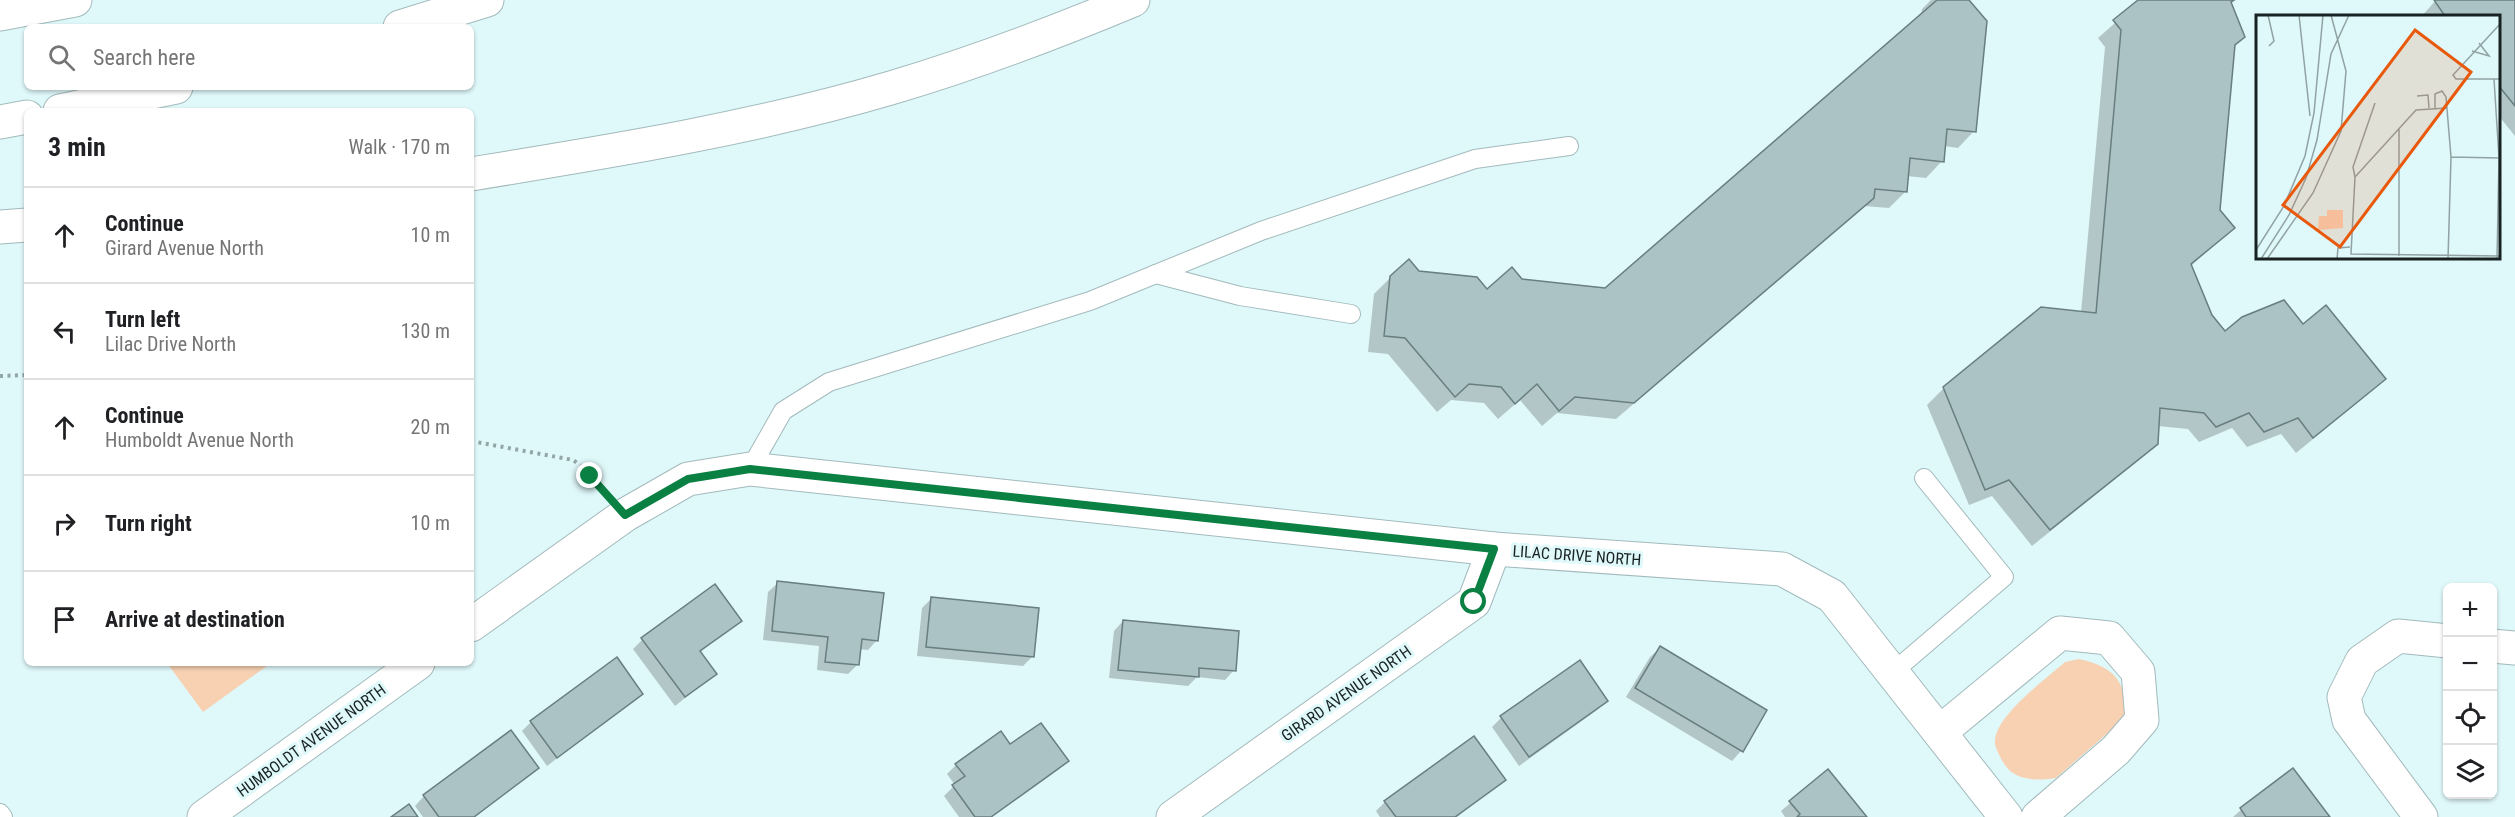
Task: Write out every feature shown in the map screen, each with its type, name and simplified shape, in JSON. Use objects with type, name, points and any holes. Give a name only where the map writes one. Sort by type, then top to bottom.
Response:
[{"type":"main road","points":[[0,14],[75,0]]},
{"type":"main road","points":[[410,24],[487,0]]},
{"type":"main road","points":[[474,173],[668,141],[820,107],[967,63],[1074,25],[1133,0]]},
{"type":"main road","points":[[74,108],[162,90]]},
{"type":"main road","points":[[0,122],[24,118]]},
{"type":"main road","points":[[0,227],[24,225]]},
{"type":"main road","points":[[474,623],[625,515],[688,479],[750,469]]},
{"type":"main road","name":"LILAC DRIVE NORTH","points":[[750,469],[1494,549],[1782,568],[1832,596],[2006,817]]},
{"type":"main road","name":"GIRARD AVENUE NORTH","points":[[1173,817],[1474,602],[1494,549]]},
{"type":"main road","points":[[1940,732],[2060,633],[2109,638],[2138,672],[2142,720],[2116,750],[2038,817]]},
{"type":"main road","points":[[2421,817],[2349,720],[2344,697],[2362,661],[2398,636],[2443,640]]},
{"type":"main road","points":[[2497,646],[2515,648]]},
{"type":"main road","name":"HUMBOLDT AVENUE NORTH","points":[[204,817],[414,666]]},
{"type":"lane","points":[[750,469],[783,411],[829,382],[1090,301],[1261,231],[1476,159],[1569,146]]},
{"type":"lane","points":[[1156,274],[1240,297],[1351,314]]},
{"type":"lane","points":[[1893,672],[2004,577],[1924,478]]},
{"type":"lane","points":[[0,813],[3,817]]},
{"type":"path","points":[[0,375],[24,375]]},
{"type":"path","points":[[474,442],[573,460],[584,468],[625,515]]},
{"type":"shaded area","points":[[2079,659],[2102,666],[2116,678],[2124,694],[2126,717],[2056,778],[2028,779],[2015,774],[2005,765],[1995,744],[1996,734],[2002,723],[2022,700],[2065,662]]},
{"type":"shaded area","points":[[169,666],[267,666],[203,712]]},
{"type":"building","points":[[1937,0],[1969,0],[1987,21],[1976,132],[1947,129],[1944,162],[1910,158],[1907,192],[1875,189],[1874,198],[1634,403],[1575,397],[1559,411],[1537,384],[1515,404],[1501,387],[1469,384],[1455,397],[1405,338],[1384,336],[1390,276],[1409,259],[1419,271],[1477,277],[1487,289],[1512,267],[1522,279],[1605,288]]},
{"type":"building","points":[[2138,0],[2234,0],[2231,2],[2245,37],[2235,45],[2220,210],[2235,228],[2191,264],[2212,315],[2225,331],[2242,317],[2284,300],[2303,324],[2326,305],[2386,379],[2313,438],[2298,418],[2264,432],[2249,413],[2216,427],[2204,413],[2160,408],[2158,444],[2050,530],[2009,480],[1985,490],[1943,387],[2041,307],[2096,313],[2121,30],[2113,20]]},
{"type":"building","points":[[2434,0],[2515,0],[2515,106],[2500,87],[2500,15],[2444,15]]},
{"type":"building","points":[[777,581],[884,593],[878,641],[862,639],[859,665],[825,662],[828,637],[772,631]]},
{"type":"building","points":[[715,584],[742,621],[700,651],[717,674],[685,697],[641,638]]},
{"type":"building","points":[[931,597],[1039,608],[1034,657],[926,647]]},
{"type":"building","points":[[1123,620],[1239,631],[1236,671],[1199,668],[1199,677],[1118,670]]},
{"type":"building","points":[[1660,646],[1767,710],[1743,752],[1635,688]]},
{"type":"building","points":[[617,657],[643,694],[557,758],[530,721]]},
{"type":"building","points":[[1580,660],[1608,701],[1529,757],[1500,716]]},
{"type":"building","points":[[1041,723],[1069,761],[991,817],[975,817],[952,785],[965,776],[955,764],[1001,731],[1010,744]]},
{"type":"building","points":[[511,730],[539,768],[474,817],[439,817],[423,795]]},
{"type":"building","points":[[1474,736],[1506,780],[1455,817],[1396,817],[1384,801]]},
{"type":"building","points":[[2293,768],[2330,817],[2246,817],[2240,808]]},
{"type":"building","points":[[1828,769],[1867,817],[1797,817],[1800,814],[1789,801]]},
{"type":"building","points":[[409,804],[418,817],[391,817]]},
{"type":"route","points":[[590,476],[625,515],[688,479],[750,469],[1494,549],[1474,602]]}]
